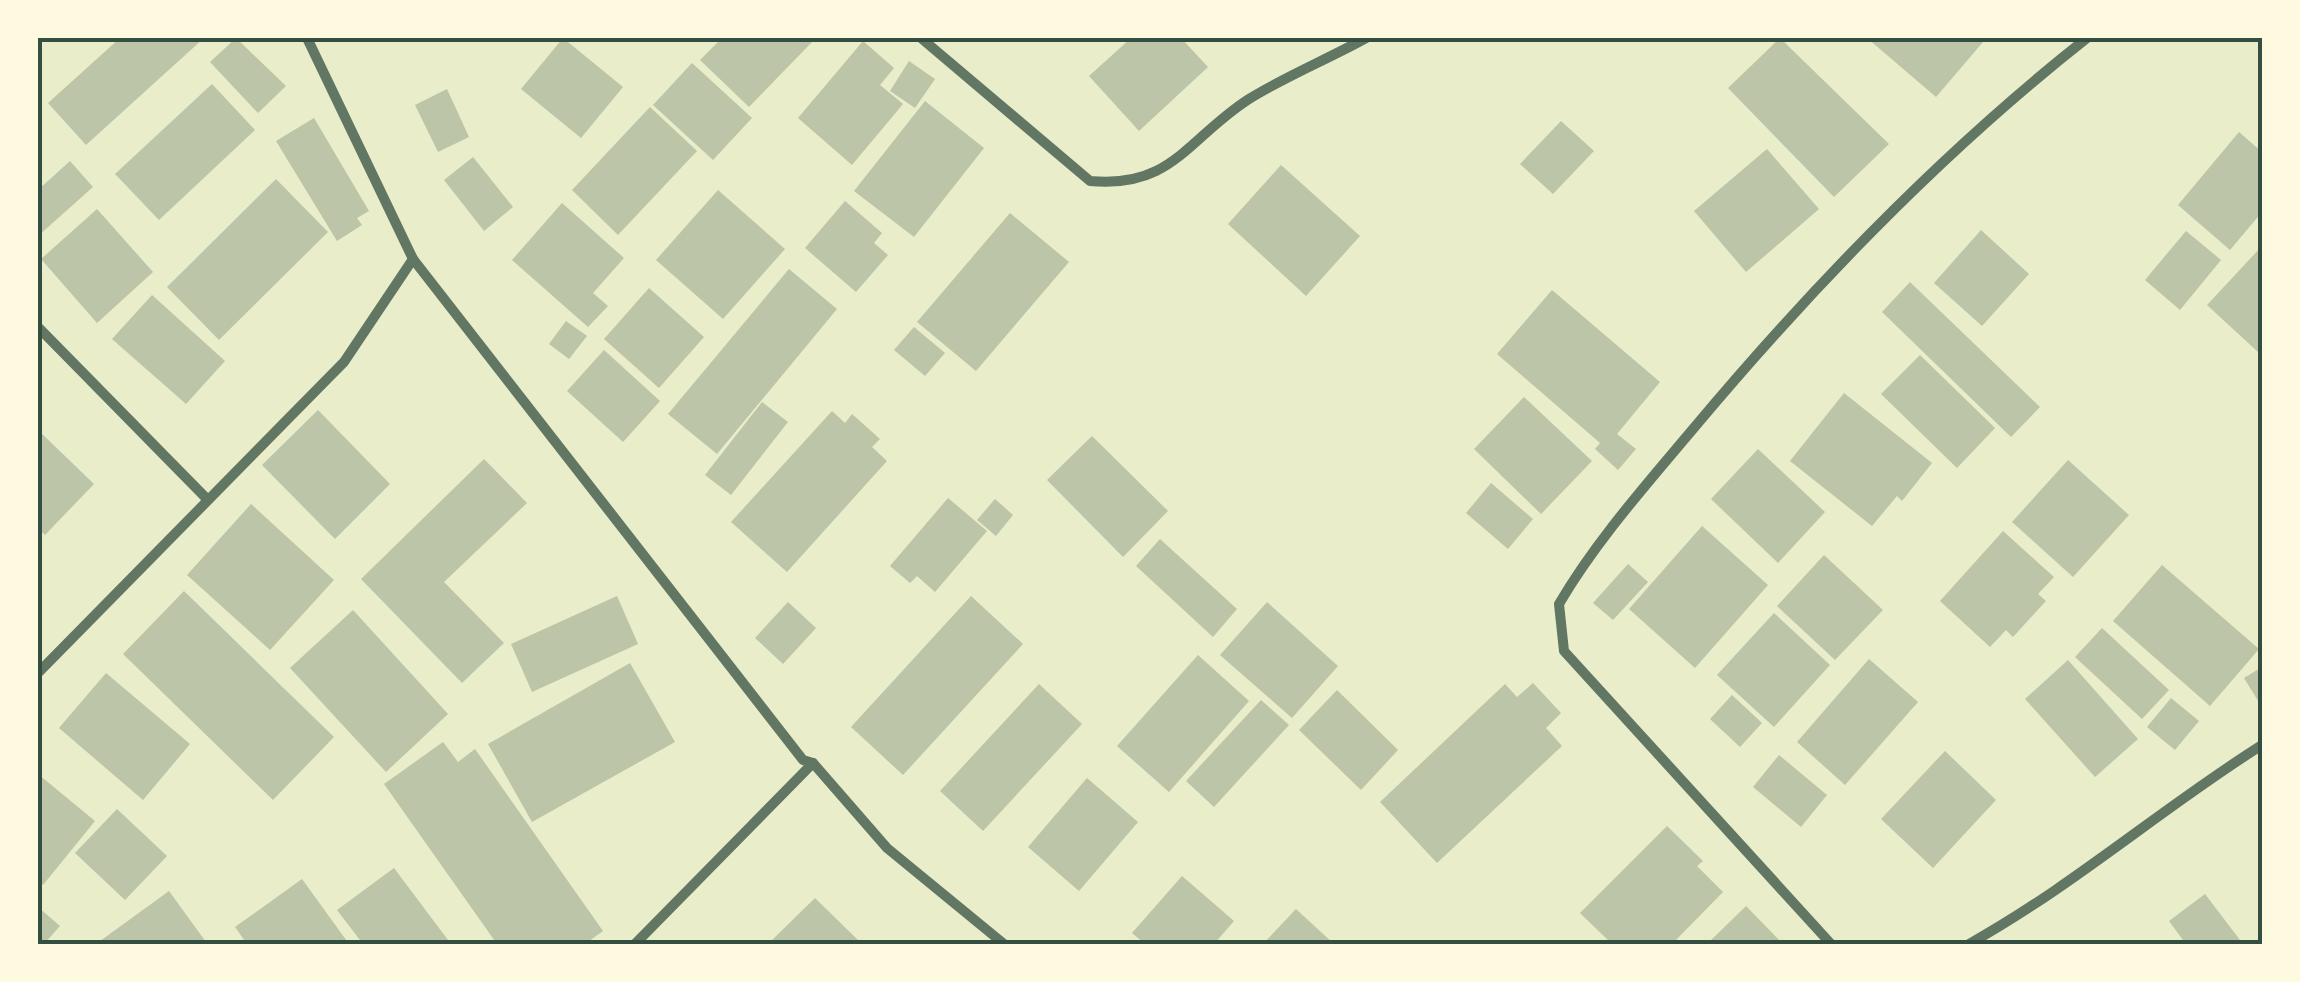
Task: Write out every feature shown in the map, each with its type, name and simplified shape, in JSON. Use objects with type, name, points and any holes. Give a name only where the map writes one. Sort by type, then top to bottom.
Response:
[{"type":"street","points":[[307,38],[412,259],[804,760],[813,763],[887,848],[1004,944]]},
{"type":"street","points":[[921,38],[1090,181],[1123,184],[1148,178],[1249,98],[1366,38]]},
{"type":"street","points":[[1831,944],[1564,651],[1559,604],[1628,506],[1773,334],[1969,136],[2088,38]]},
{"type":"street","points":[[38,673],[344,362],[412,259]]},
{"type":"street","points":[[38,327],[207,499]]},
{"type":"street","points":[[1969,944],[2035,907],[2205,781],[2262,745]]},
{"type":"street","points":[[636,944],[813,763]]},
{"type":"building","points":[[120,38],[204,38],[86,145],[48,103]]},
{"type":"building","points":[[236,38],[286,86],[258,113],[210,62]]},
{"type":"building","points":[[563,38],[623,87],[581,138],[521,89]]},
{"type":"building","points":[[722,38],[816,38],[749,107],[700,60]]},
{"type":"building","points":[[1131,38],[1181,38],[1208,67],[1139,131],[1089,76]]},
{"type":"building","points":[[1780,38],[1889,144],[1834,197],[1728,88]]},
{"type":"building","points":[[1867,38],[1977,38],[1983,42],[1936,97]]},
{"type":"building","points":[[863,41],[894,68],[880,85],[903,104],[852,165],[798,118]]},
{"type":"building","points":[[909,61],[935,79],[915,108],[890,91]]},
{"type":"building","points":[[692,63],[752,118],[713,160],[653,105]]},
{"type":"building","points":[[212,84],[255,130],[159,220],[115,174]]},
{"type":"building","points":[[447,89],[469,137],[438,152],[415,105]]},
{"type":"building","points":[[925,101],[984,148],[914,237],[854,191]]},
{"type":"building","points":[[650,107],[697,151],[618,235],[572,190]]},
{"type":"building","points":[[314,118],[369,211],[357,218],[362,225],[337,241],[276,141]]},
{"type":"building","points":[[1561,121],[1594,151],[1553,194],[1520,164]]},
{"type":"building","points":[[2239,132],[2262,152],[2262,212],[2230,250],[2178,205]]},
{"type":"building","points":[[1767,149],[1819,209],[1746,272],[1694,211]]},
{"type":"building","points":[[473,157],[513,207],[484,231],[444,180]]},
{"type":"building","points":[[70,161],[93,187],[38,236],[38,190]]},
{"type":"building","points":[[1281,165],[1360,236],[1306,296],[1228,224]]},
{"type":"building","points":[[276,179],[328,232],[219,340],[167,287]]},
{"type":"building","points":[[718,190],[785,249],[723,319],[656,260]]},
{"type":"building","points":[[845,201],[882,233],[874,243],[888,255],[856,292],[805,248]]},
{"type":"building","points":[[562,203],[624,258],[593,293],[608,306],[588,327],[512,260]]},
{"type":"building","points":[[97,209],[153,272],[97,323],[41,259]]},
{"type":"building","points":[[1010,213],[1069,262],[976,371],[917,322]]},
{"type":"building","points":[[1981,230],[2029,274],[1982,326],[1934,283]]},
{"type":"building","points":[[2186,231],[2221,260],[2180,310],[2145,280]]},
{"type":"building","points":[[2262,246],[2262,347],[2258,352],[2207,305]]},
{"type":"building","points":[[789,269],[837,309],[717,454],[668,414]]},
{"type":"building","points":[[1910,282],[2040,407],[2011,437],[1882,312]]},
{"type":"building","points":[[649,288],[704,337],[659,388],[604,339]]},
{"type":"building","points":[[1552,290],[1660,382],[1617,434],[1636,449],[1618,470],[1595,449],[1600,443],[1497,354]]},
{"type":"building","points":[[152,295],[225,361],[186,404],[112,339]]},
{"type":"building","points":[[566,321],[587,336],[569,359],[549,344]]},
{"type":"building","points":[[914,327],[945,353],[925,376],[894,350]]},
{"type":"building","points":[[604,350],[660,401],[623,442],[567,391]]},
{"type":"building","points":[[1920,355],[1995,428],[1957,468],[1881,394]]},
{"type":"building","points":[[1844,393],[1932,463],[1902,501],[1897,496],[1872,526],[1790,461]]},
{"type":"building","points":[[1524,397],[1592,461],[1541,514],[1474,449]]},
{"type":"building","points":[[762,402],[788,422],[731,495],[705,475]]},
{"type":"building","points":[[318,410],[390,484],[335,539],[262,465]]},
{"type":"building","points":[[832,411],[845,423],[852,414],[880,439],[872,447],[887,461],[787,572],[731,522]]},
{"type":"building","points":[[38,430],[94,484],[45,535],[38,528]]},
{"type":"building","points":[[1092,436],[1168,511],[1123,557],[1047,480]]},
{"type":"building","points":[[1758,449],[1825,512],[1778,563],[1711,499]]},
{"type":"building","points":[[484,459],[527,503],[444,582],[504,643],[462,683],[361,579]]},
{"type":"building","points":[[2068,460],[2129,515],[2073,577],[2012,522]]},
{"type":"building","points":[[1491,483],[1533,519],[1508,549],[1466,513]]},
{"type":"building","points":[[948,498],[987,531],[935,592],[917,576],[910,583],[890,566]]},
{"type":"building","points":[[995,499],[1013,515],[996,536],[977,520]]},
{"type":"building","points":[[251,504],[334,580],[270,650],[187,575]]},
{"type":"building","points":[[1702,526],[1768,585],[1695,668],[1629,609]]},
{"type":"building","points":[[2003,531],[2054,577],[2038,594],[2046,601],[2013,637],[2006,630],[1990,647],[1940,601]]},
{"type":"building","points":[[1160,539],[1237,609],[1213,637],[1136,566]]},
{"type":"building","points":[[1824,555],[1883,610],[1835,660],[1777,606]]},
{"type":"building","points":[[1628,564],[1648,582],[1613,620],[1593,603]]},
{"type":"building","points":[[2162,565],[2259,649],[2210,706],[2113,621]]},
{"type":"building","points":[[184,591],[334,737],[273,800],[123,654]]},
{"type":"building","points":[[617,596],[638,644],[532,692],[511,644]]},
{"type":"building","points":[[971,596],[1023,644],[903,775],[851,727]]},
{"type":"building","points":[[788,602],[816,628],[783,664],[755,638]]},
{"type":"building","points":[[1267,602],[1338,666],[1292,718],[1220,655]]},
{"type":"building","points":[[353,610],[448,714],[386,772],[290,668]]},
{"type":"building","points":[[1774,613],[1830,665],[1774,727],[1717,675]]},
{"type":"building","points":[[2102,628],[2169,690],[2142,719],[2075,657]]},
{"type":"building","points":[[1198,655],[1249,701],[1169,792],[1117,746]]},
{"type":"building","points":[[1869,659],[1918,702],[1845,785],[1797,742]]},
{"type":"building","points":[[2068,660],[2138,739],[2095,777],[2025,699]]},
{"type":"building","points":[[630,663],[675,742],[532,822],[488,744]]},
{"type":"building","points":[[2262,667],[2262,703],[2260,704],[2244,678]]},
{"type":"building","points":[[106,673],[190,744],[143,800],[59,728]]},
{"type":"building","points":[[1533,683],[1561,713],[1546,728],[1562,746],[1437,863],[1380,802],[1505,684],[1517,697]]},
{"type":"building","points":[[1039,684],[1082,724],[983,831],[940,791]]},
{"type":"building","points":[[1337,690],[1398,750],[1361,790],[1299,730]]},
{"type":"building","points":[[1732,695],[1762,723],[1740,747],[1710,719]]},
{"type":"building","points":[[2171,698],[2199,721],[2175,750],[2147,727]]},
{"type":"building","points":[[1261,700],[1289,725],[1214,807],[1186,781]]},
{"type":"building","points":[[443,742],[458,762],[475,749],[603,931],[585,944],[497,944],[384,784]]},
{"type":"building","points":[[1945,751],[1996,800],[1933,868],[1881,819]]},
{"type":"building","points":[[1779,755],[1827,795],[1801,827],[1753,787]]},
{"type":"building","points":[[38,774],[95,821],[43,885],[38,880]]},
{"type":"building","points":[[1087,778],[1138,822],[1079,891],[1028,847]]},
{"type":"building","points":[[117,809],[167,856],[125,900],[75,853]]},
{"type":"building","points":[[1667,826],[1703,861],[1697,866],[1723,892],[1672,944],[1612,944],[1580,913]]},
{"type":"building","points":[[394,868],[451,944],[363,944],[337,910]]},
{"type":"building","points":[[1182,876],[1234,921],[1214,944],[1145,944],[1132,933]]},
{"type":"building","points":[[302,879],[349,944],[247,944],[235,927]]},
{"type":"building","points":[[169,891],[206,942],[96,944]]},
{"type":"building","points":[[2205,894],[2243,944],[2186,944],[2169,921]]},
{"type":"building","points":[[815,898],[862,944],[768,944]]},
{"type":"building","points":[[1746,906],[1783,944],[1707,944]]},
{"type":"building","points":[[38,907],[60,926],[44,944],[38,944]]},
{"type":"building","points":[[1296,909],[1334,944],[1263,944]]}]
